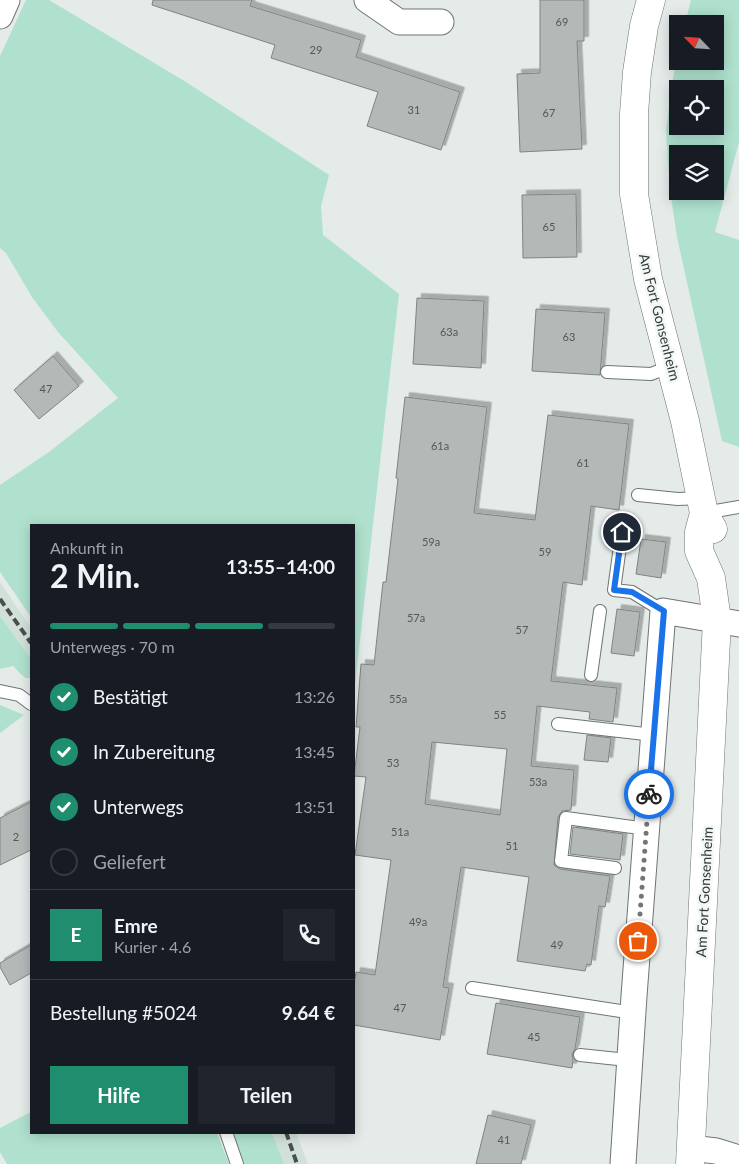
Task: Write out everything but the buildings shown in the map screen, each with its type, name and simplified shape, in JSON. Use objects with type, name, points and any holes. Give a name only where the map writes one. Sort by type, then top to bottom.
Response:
[{"type":"street","points":[[0,16],[7,0]]},
{"type":"street","points":[[366,0],[399,22],[441,22]]},
{"type":"street","name":"Am Fort Gonsenheim","points":[[651,0],[644,26],[637,72],[634,114],[634,194],[648,279],[686,421],[703,506],[713,531],[717,552],[711,578],[728,622],[691,1156]]},
{"type":"street","points":[[623,1164],[664,611],[728,622]]},
{"type":"street","points":[[691,1156],[716,1151],[739,1158]]},
{"type":"lane","points":[[607,372],[650,374],[671,366]]},
{"type":"lane","points":[[638,495],[678,499],[703,506],[739,506]]},
{"type":"lane","points":[[622,532],[614,590],[632,592],[664,611]]},
{"type":"lane","points":[[591,675],[600,611]]},
{"type":"lane","points":[[0,691],[19,695],[30,703]]},
{"type":"lane","points":[[558,724],[654,735]]},
{"type":"lane","points":[[615,868],[561,861],[566,818],[647,829]]},
{"type":"lane","points":[[472,988],[633,1013]]},
{"type":"lane","points":[[580,1054],[618,1060]]},
{"type":"lane","points":[[227,1134],[238,1164]]},
{"type":"shaded area","points":[[0,582],[30,627],[30,658],[0,616]]},
{"type":"shaded area","points":[[272,1134],[296,1134],[308,1164],[284,1164]]},
{"type":"green space","points":[[26,0],[49,0],[186,82],[329,175],[321,206],[323,235],[399,294],[355,684],[355,524],[30,524],[30,616],[0,572],[0,485],[49,452],[118,398],[58,332],[32,297],[6,253],[0,248],[0,56]]},
{"type":"green space","points":[[691,0],[739,0],[739,142],[724,198],[724,145],[669,145],[669,175],[666,131],[669,108],[669,135],[724,135],[724,80],[673,80],[674,70],[724,70],[724,15],[687,15]]},
{"type":"green space","points":[[671,200],[724,200],[715,232],[739,240],[739,447],[722,441],[677,237]]},
{"type":"green space","points":[[0,616],[30,658],[30,678],[25,678],[13,666],[0,669]]},
{"type":"green space","points":[[0,705],[24,715],[0,733]]},
{"type":"green space","points":[[30,1113],[30,1134],[217,1134],[229,1164],[7,1164],[0,1152],[0,1128]]},
{"type":"green space","points":[[232,1134],[272,1134],[284,1164],[243,1164]]},
{"type":"railway","points":[[0,599],[30,642]]},
{"type":"railway","points":[[287,1134],[297,1164]]},
{"type":"way so far","points":[[638,941],[649,794]]},
{"type":"route","points":[[622,532],[614,590],[632,592],[664,611],[649,794]]}]
